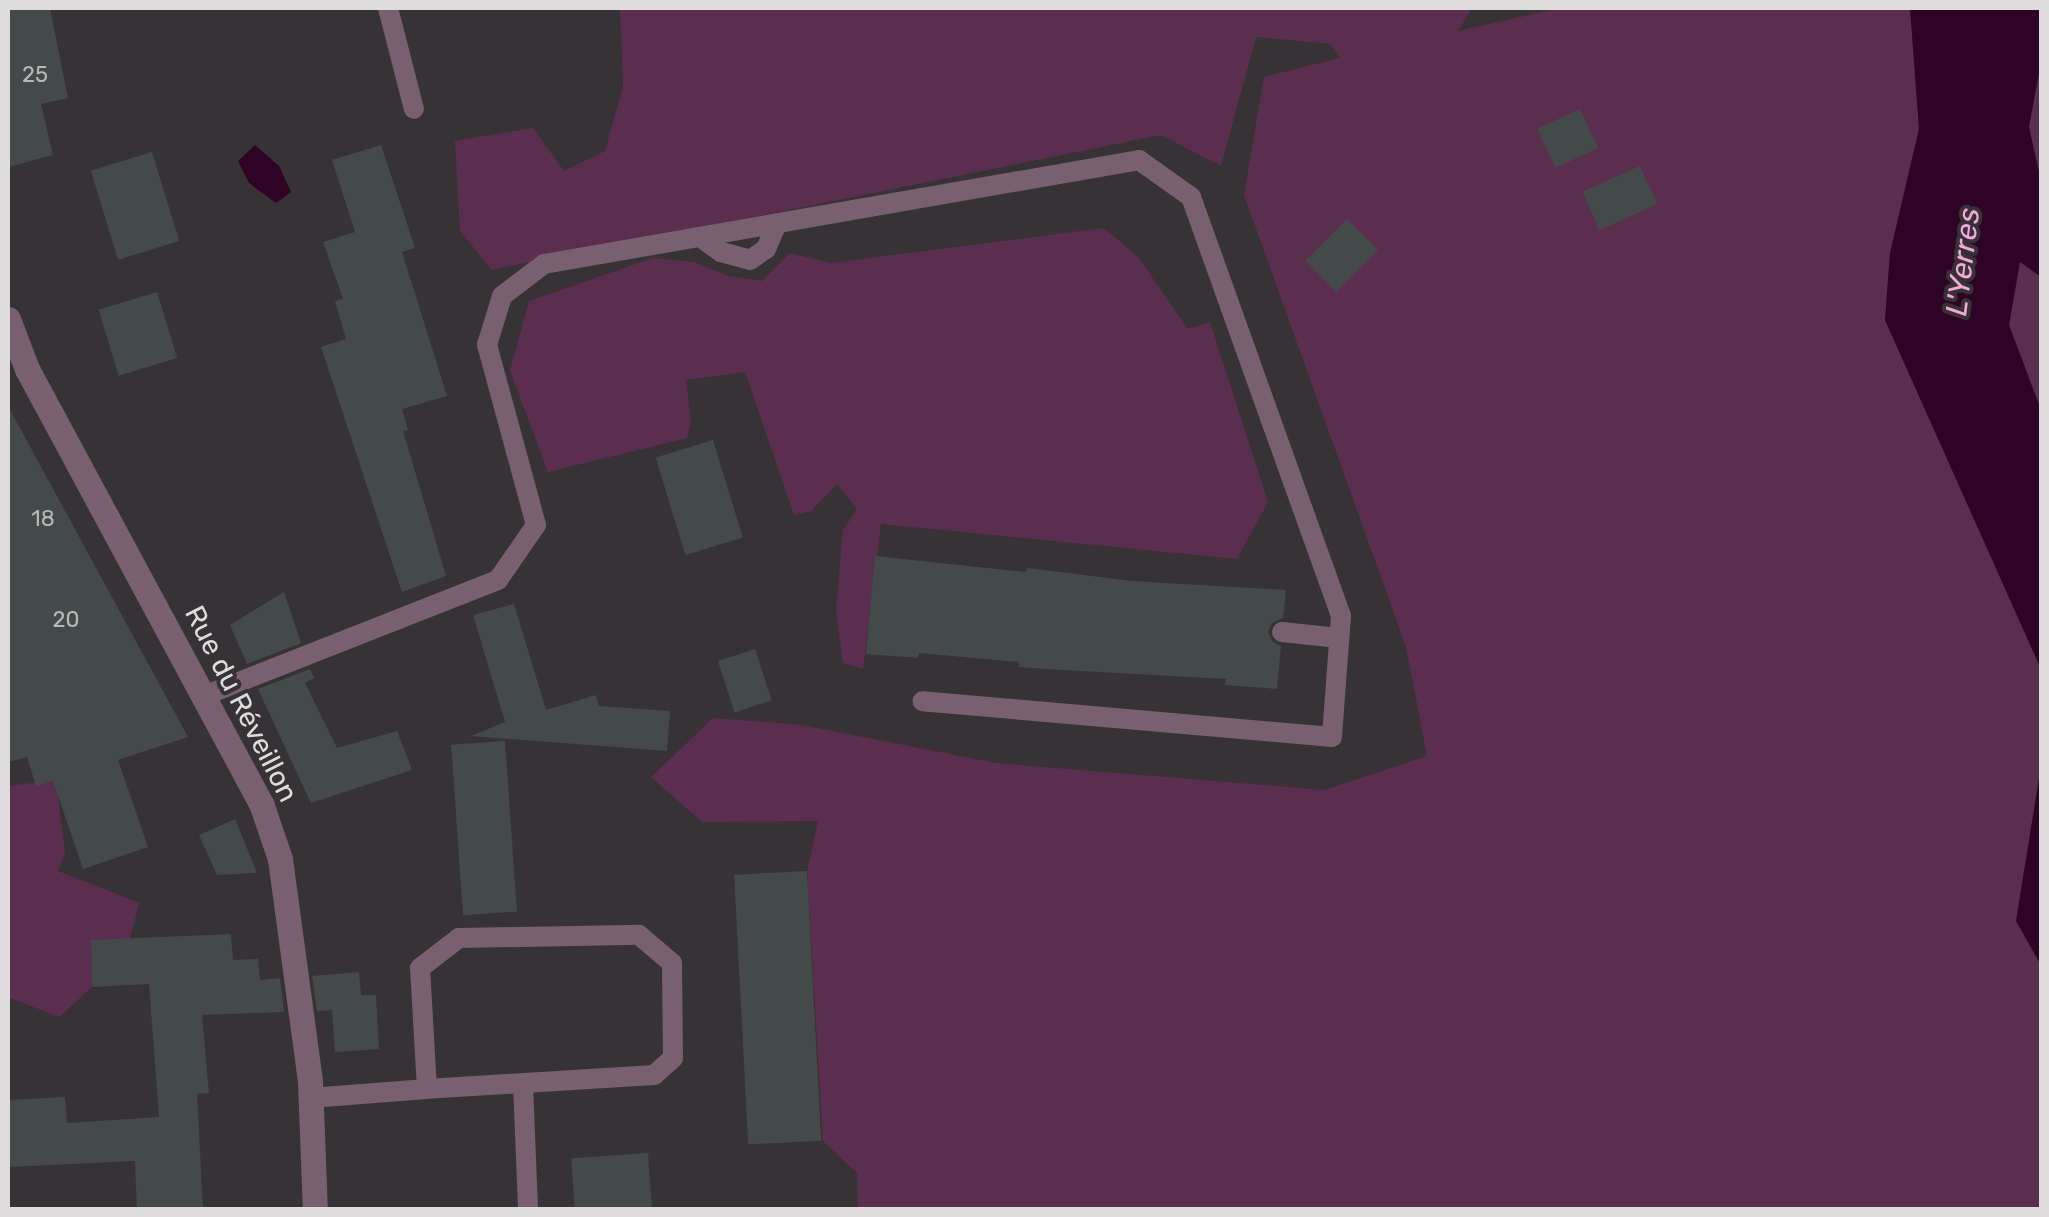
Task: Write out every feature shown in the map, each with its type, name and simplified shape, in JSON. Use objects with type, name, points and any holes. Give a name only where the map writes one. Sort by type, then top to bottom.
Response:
[{"type":"street","name":"Rue du Réveillon","points":[[8,319],[17,372],[206,695],[262,806],[280,858],[310,1098],[315,1210]]},
{"type":"lane","points":[[388,8],[414,109]]},
{"type":"lane","points":[[206,695],[498,580],[536,526],[488,345],[502,296],[544,264],[1139,160],[1190,197],[1341,616],[1332,737],[923,701]]},
{"type":"lane","points":[[700,237],[721,252],[750,260],[766,249],[777,223]]},
{"type":"lane","points":[[1282,632],[1339,638]]},
{"type":"lane","points":[[310,1098],[654,1075],[674,1058],[672,963],[639,935],[459,938],[420,968],[427,1089]]},
{"type":"lane","points":[[523,1084],[528,1210]]},
{"type":"shaded area","points":[[620,8],[1472,8],[1458,31],[1560,8],[1910,8],[1919,129],[1890,253],[1885,320],[2040,667],[2041,766],[2016,921],[2041,965],[2041,1209],[858,1209],[857,1173],[823,1141],[807,871],[818,821],[702,822],[651,777],[713,718],[802,725],[996,763],[1324,790],[1427,756],[1406,647],[1244,195],[1264,77],[1340,58],[1331,44],[1256,37],[1221,166],[1161,135],[491,270],[460,230],[455,141],[533,128],[564,171],[605,151],[623,86]]},
{"type":"shaded area","points":[[2041,8],[2041,410],[2009,325],[2017,279],[2011,259]]},
{"type":"shaded area","points":[[1104,228],[1138,257],[1188,329],[1210,322],[1268,502],[1237,559],[881,524],[863,669],[843,663],[836,611],[843,530],[857,509],[837,484],[811,511],[794,515],[745,372],[686,380],[691,421],[687,438],[548,472],[510,371],[529,301],[653,258],[694,262],[729,276],[762,281],[790,253],[831,263]]},
{"type":"shaded area","points":[[56,780],[65,853],[58,871],[139,903],[130,939],[91,941],[92,987],[59,1017],[8,997],[8,786]]},
{"type":"water","name":"L'Yerres","points":[[1910,8],[2041,8],[2041,62],[2029,127],[2041,181],[2041,277],[2020,262],[2009,325],[2041,410],[2041,699],[2040,667],[1885,320],[1890,253],[1919,129]]},
{"type":"water","points":[[255,145],[279,166],[291,192],[276,203],[249,183],[238,161]]},
{"type":"water","points":[[2041,766],[2042,965],[2016,921]]},
{"type":"building","points":[[8,8],[50,8],[68,98],[41,104],[53,155],[8,167]]},
{"type":"building","points":[[1580,109],[1598,148],[1556,168],[1537,129]]},
{"type":"building","points":[[381,145],[415,248],[402,252],[447,396],[402,409],[408,430],[403,431],[446,576],[402,592],[321,347],[346,339],[335,301],[343,299],[323,242],[355,232],[332,160]]},
{"type":"building","points":[[152,152],[179,241],[118,260],[91,171]]},
{"type":"building","points":[[1640,166],[1657,204],[1600,230],[1582,192]]},
{"type":"building","points":[[1347,219],[1378,250],[1336,292],[1305,261]]},
{"type":"building","points":[[157,292],[177,358],[119,376],[99,310]]},
{"type":"building","points":[[8,406],[188,737],[118,760],[148,847],[83,869],[53,781],[36,786],[27,757],[8,762]]},
{"type":"building","points":[[713,440],[743,538],[685,555],[656,458]]},
{"type":"building","points":[[875,556],[1132,581],[1286,590],[1283,618],[1272,623],[1268,632],[1273,642],[1281,646],[1277,689],[1225,685],[1226,679],[1019,667],[1019,662],[919,653],[918,658],[866,654]]},
{"type":"building","points":[[284,592],[301,643],[247,664],[230,625]]},
{"type":"building","points":[[514,604],[546,710],[596,695],[599,706],[670,711],[667,751],[471,736],[505,722],[473,615]]},
{"type":"building","points":[[755,649],[772,700],[735,712],[718,661]]},
{"type":"building","points":[[310,669],[314,678],[305,683],[337,748],[397,731],[412,770],[311,803],[258,689]]},
{"type":"building","points":[[505,741],[517,912],[463,915],[451,745]]},
{"type":"building","points":[[235,819],[257,873],[217,875],[199,835]]},
{"type":"building","points":[[807,871],[821,1141],[748,1144],[734,875]]},
{"type":"building","points":[[231,934],[233,960],[258,959],[260,980],[280,978],[284,1012],[202,1015],[209,1093],[197,1094],[203,1210],[137,1210],[135,1161],[8,1167],[8,1100],[65,1097],[67,1123],[159,1117],[149,984],[92,987],[91,940]]},
{"type":"building","points":[[359,972],[361,995],[376,995],[379,1049],[335,1052],[332,1010],[317,1011],[312,976]]},
{"type":"building","points":[[648,1153],[652,1210],[575,1210],[571,1158]]}]
